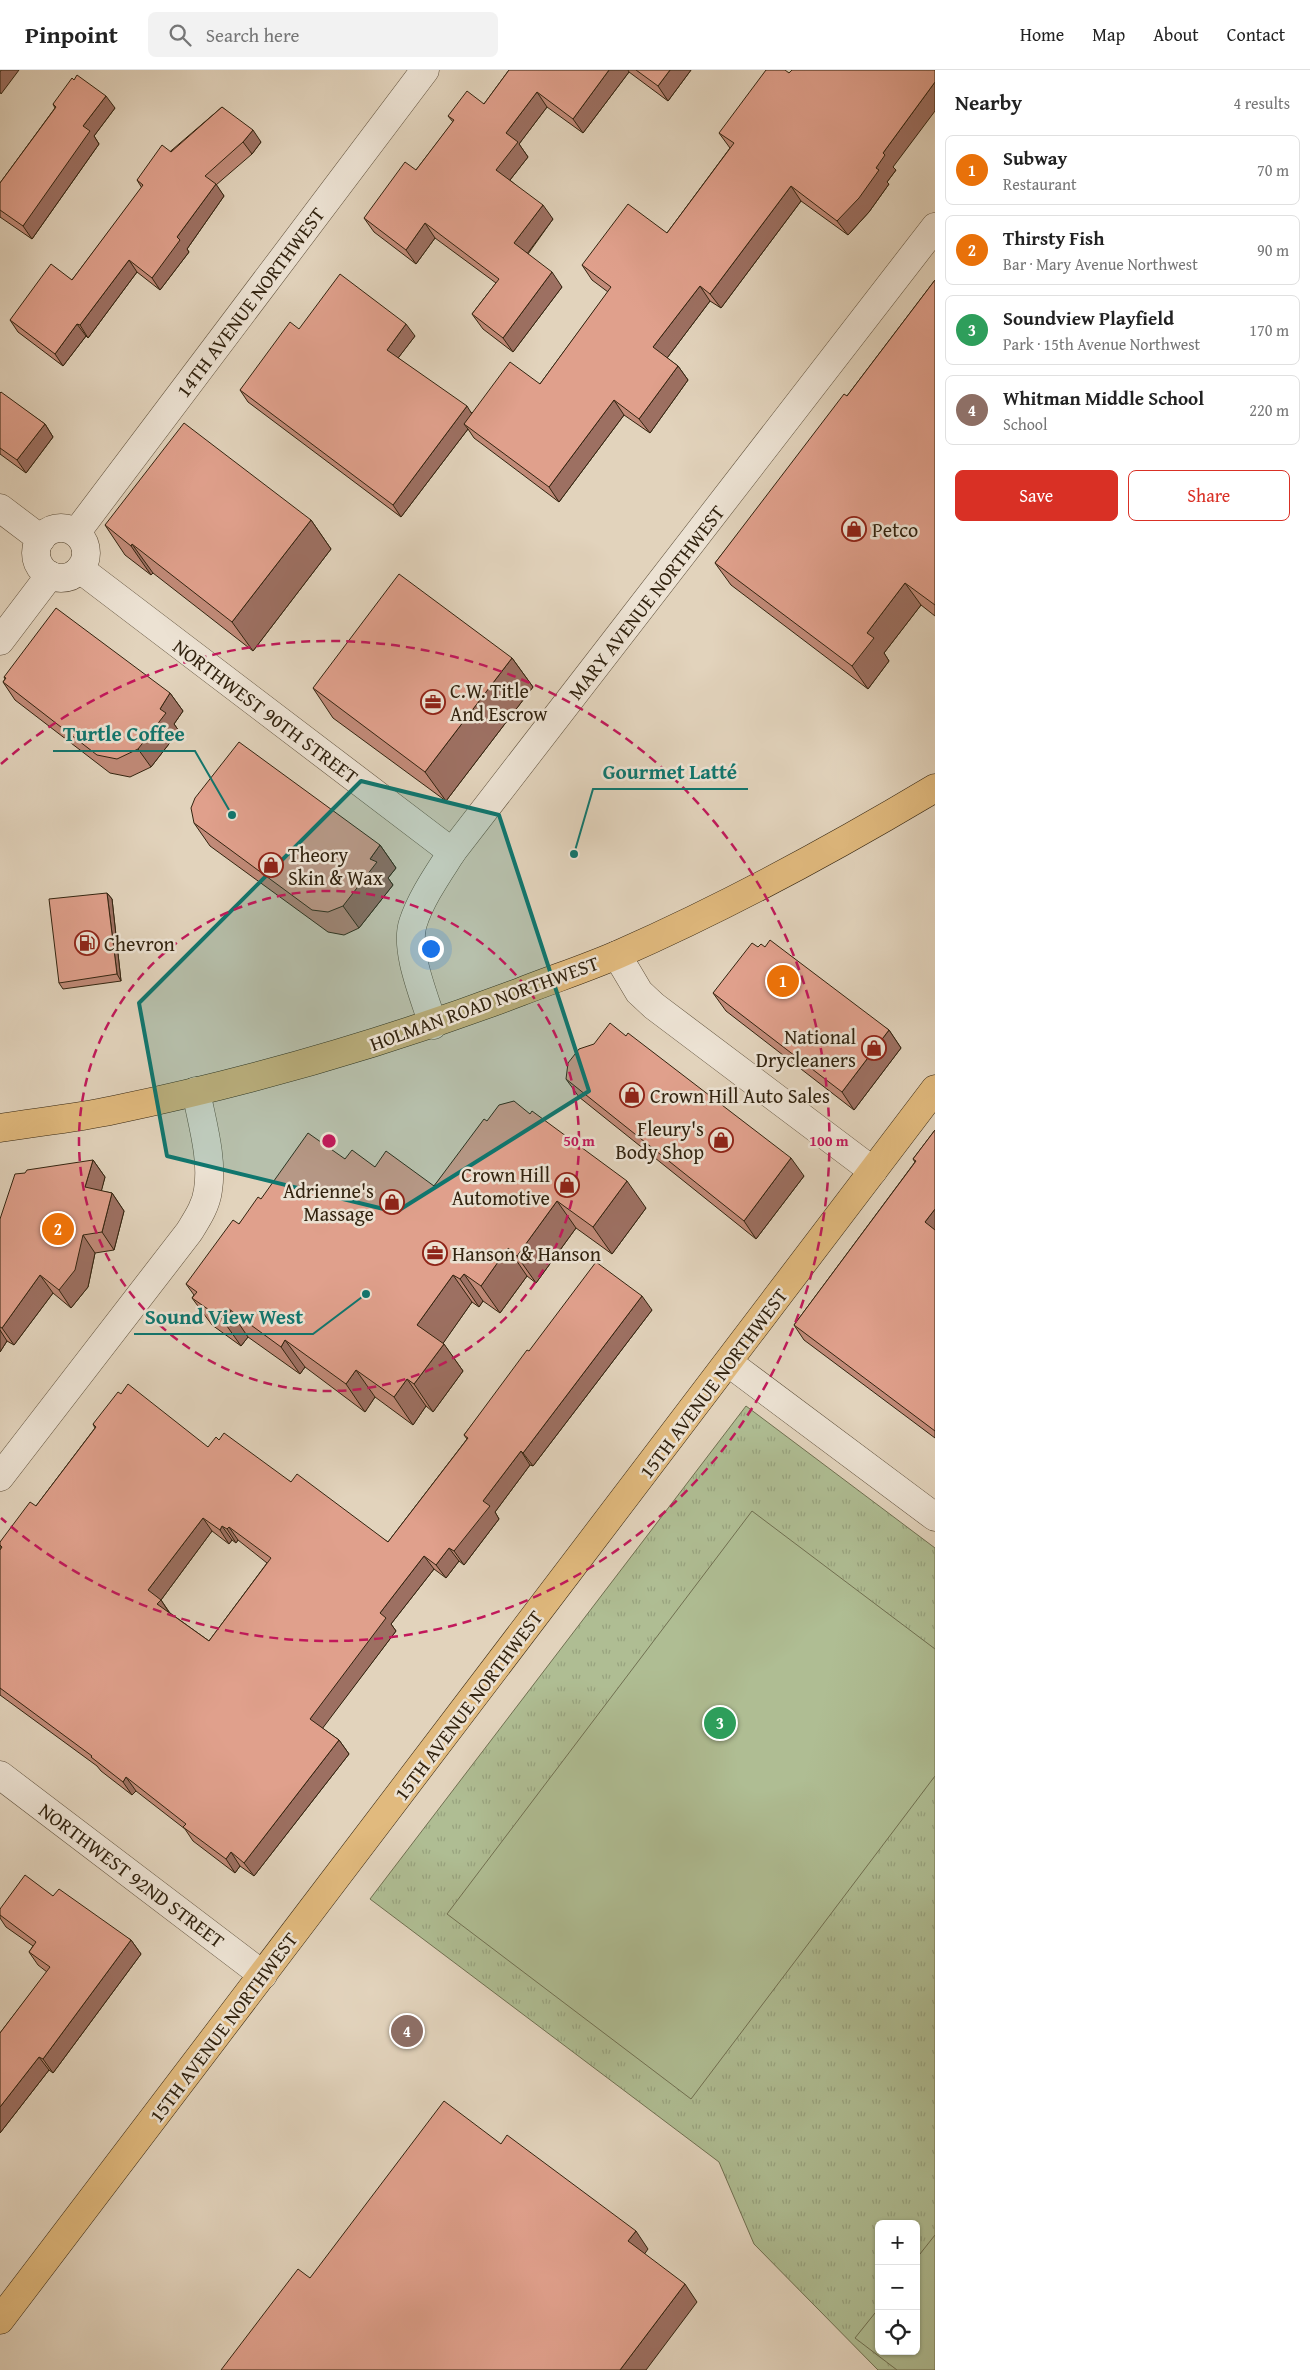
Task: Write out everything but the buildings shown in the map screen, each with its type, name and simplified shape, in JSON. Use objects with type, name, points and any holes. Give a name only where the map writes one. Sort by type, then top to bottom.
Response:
[{"type":"main road","name":"HOLMAN ROAD NORTHWEST","points":[[0,1128],[112,1110],[196,1091],[332,1055],[433,1025],[616,955],[696,919],[782,875],[935,788]]},
{"type":"main road","name":"15TH AVENUE NORTHWEST","points":[[0,2320],[729,1363],[935,1089]]},
{"type":"street","name":"14TH AVENUE NORTHWEST","points":[[76,533],[425,70]]},
{"type":"street","name":"MARY AVENUE NORTHWEST","points":[[433,1025],[412,947],[412,924],[432,884],[452,852],[935,227]]},
{"type":"street","points":[[0,508],[41,539]]},
{"type":"street","points":[[59,528],[76,533],[84,543],[86,551],[80,569],[71,576],[54,577],[50,575],[41,567],[37,559],[36,551],[41,539],[50,531],[59,528]]},
{"type":"street","name":"NORTHWEST 90TH STREET","points":[[80,569],[452,852]]},
{"type":"street","points":[[0,640],[50,575]]},
{"type":"street","points":[[616,955],[639,992],[654,1006],[873,1171]]},
{"type":"street","points":[[0,1477],[189,1232],[199,1215],[208,1190],[208,1169],[196,1091]]},
{"type":"street","points":[[729,1363],[935,1517]]},
{"type":"street","name":"NORTHWEST 92ND STREET","points":[[0,1775],[263,1975]]},
{"type":"highlighted area","points":[[361,781],[499,815],[589,1091],[396,1212],[167,1156],[139,1003]]},
{"type":"green space","points":[[746,1406],[935,1548],[935,2370],[878,2370],[754,2244],[719,2162],[370,1899]]},
{"type":"green space","points":[[752,1511],[935,1649],[935,1776],[691,2099],[447,1914]]},
{"type":"green space","points":[[935,2235],[935,2370],[897,2370],[877,2355],[920,2355],[920,2254]]},
{"type":"green space","points":[[875,2313],[875,2353],[855,2338]]},
{"type":"place","name":"Petco","points":[[854,529]]},
{"type":"place","name":"C.W. Title And Escrow","points":[[433,702]]},
{"type":"place","name":"Turtle Coffee","points":[[232,815]]},
{"type":"place","name":"Gourmet Latté","points":[[574,854]]},
{"type":"place","name":"Theory Skin & Wax","points":[[271,865]]},
{"type":"place","name":"Chevron","points":[[87,943]]},
{"type":"place","name":"Subway","points":[[783,981]]},
{"type":"place","name":"National Drycleaners","points":[[874,1048]]},
{"type":"place","name":"Crown Hill Auto Sales","points":[[632,1095]]},
{"type":"place","name":"Fleury's Body Shop","points":[[721,1140]]},
{"type":"place","name":"Crown Hill Automotive","points":[[567,1185]]},
{"type":"place","name":"Adrienne's Massage","points":[[392,1202]]},
{"type":"place","name":"Thirsty Fish","points":[[58,1229]]},
{"type":"place","name":"Hanson & Hanson","points":[[435,1253]]},
{"type":"place","name":"Sound View West","points":[[366,1294]]},
{"type":"place","name":"Soundview Playfield","points":[[720,1723]]},
{"type":"place","name":"Whitman Middle School","points":[[407,2031]]}]
